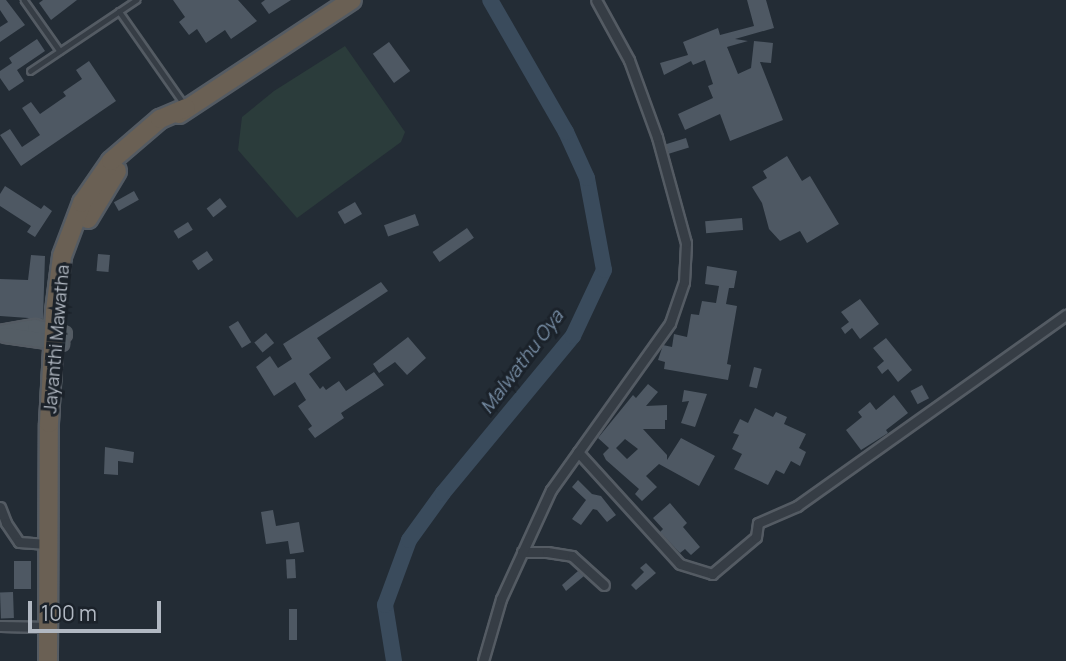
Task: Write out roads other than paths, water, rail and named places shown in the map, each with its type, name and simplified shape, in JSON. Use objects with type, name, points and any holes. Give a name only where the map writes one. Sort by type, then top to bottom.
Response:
[{"type":"highway","name":"Jayanthi Mawatha","points":[[48,661],[47,544],[51,366],[78,239],[95,205],[130,158],[186,108],[352,0]]},
{"type":"highway","name":"Jayanthi Mawatha","points":[[50,456],[57,422],[58,338],[55,311],[62,256],[92,186],[111,161],[160,118],[186,108]]},
{"type":"main road","points":[[34,334],[55,311]]},
{"type":"main road","points":[[0,333],[58,338]]},
{"type":"main road","points":[[34,334],[51,366]]},
{"type":"street","points":[[483,661],[500,599],[551,490],[670,323],[680,303],[684,282],[685,243],[657,137],[629,60],[596,0]]},
{"type":"street","points":[[578,452],[680,564],[712,574],[756,537],[758,523],[797,506],[1066,315]]},
{"type":"street","points":[[0,508],[19,542],[47,544]]},
{"type":"street","points":[[522,552],[572,556],[604,585]]},
{"type":"street","points":[[0,626],[48,627]]},
{"type":"lane","points":[[24,0],[60,51]]},
{"type":"lane","points":[[30,71],[136,0]]},
{"type":"lane","points":[[119,12],[186,108]]},
{"type":"waterway","name":"Malwathu Oya","points":[[394,661],[385,605],[409,540],[443,493],[573,336],[604,270],[587,178],[566,132],[490,0]]}]
